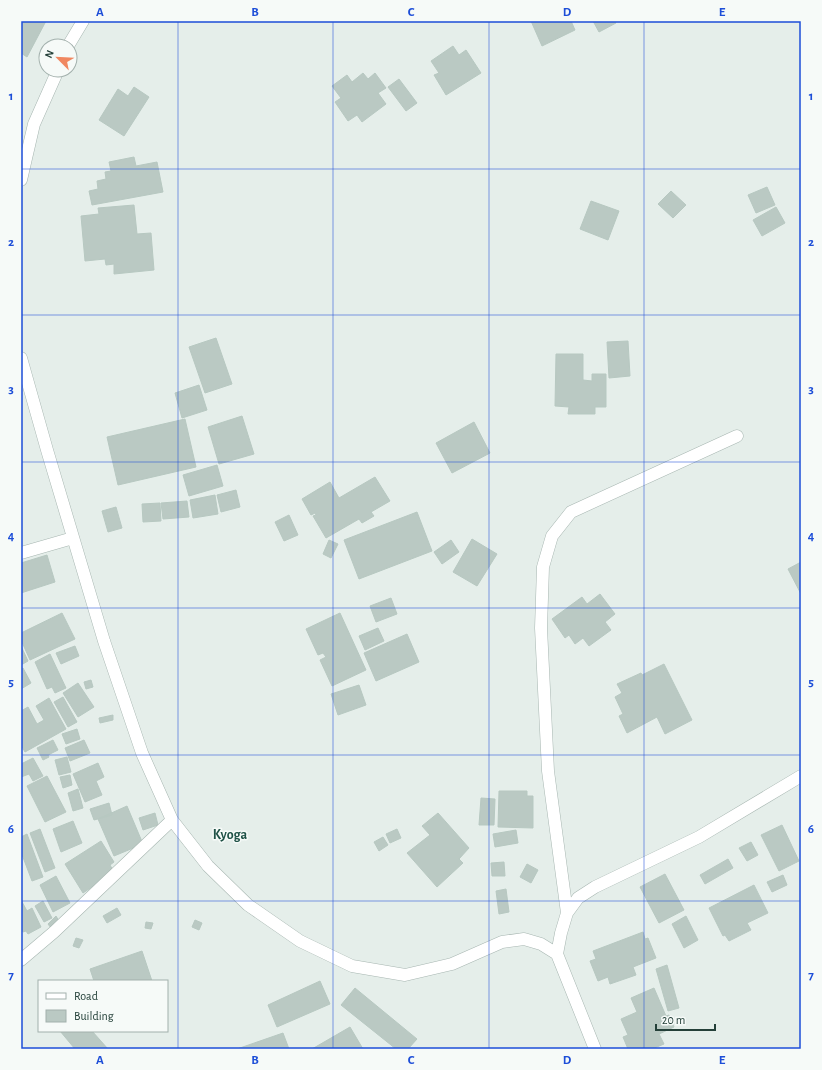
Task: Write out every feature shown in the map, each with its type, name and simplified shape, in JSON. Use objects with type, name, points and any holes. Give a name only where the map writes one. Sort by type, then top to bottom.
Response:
[{"type":"street","points":[[73,38],[83,21]]},
{"type":"street","points":[[21,180],[34,124],[54,78]]},
{"type":"street","points":[[21,358],[104,641],[142,752],[172,820],[208,866],[248,905],[300,941],[352,966],[405,975],[452,964],[502,942],[524,939],[540,944],[557,954]]},
{"type":"street","points":[[595,1049],[557,954],[567,913],[548,771],[541,628],[543,567],[552,536],[571,512],[737,436]]},
{"type":"street","points":[[21,554],[73,538]]},
{"type":"street","points":[[567,913],[578,898],[595,887],[699,837],[801,776]]},
{"type":"street","points":[[21,960],[54,932],[172,820]]},
{"type":"building","points":[[21,21],[46,21],[27,57],[21,53]]},
{"type":"building","points":[[531,21],[571,21],[575,30],[542,46]]},
{"type":"building","points":[[593,21],[615,21],[616,23],[599,32]]},
{"type":"building","points":[[453,46],[459,55],[466,50],[481,73],[446,95],[434,75],[439,73],[431,61]]},
{"type":"building","points":[[363,73],[368,79],[375,73],[386,88],[378,93],[386,104],[362,122],[357,115],[348,121],[335,102],[341,98],[332,86],[347,75],[352,82]]},
{"type":"building","points":[[399,79],[417,103],[406,111],[388,87]]},
{"type":"building","points":[[134,87],[149,97],[124,136],[99,120],[118,89],[128,96]]},
{"type":"building","points":[[134,157],[136,166],[157,162],[163,192],[92,205],[89,191],[98,189],[97,181],[106,179],[105,172],[111,171],[109,162]]},
{"type":"building","points":[[767,187],[775,205],[756,213],[748,195]]},
{"type":"building","points":[[671,191],[686,205],[673,218],[658,204]]},
{"type":"building","points":[[591,201],[619,211],[608,240],[580,229]]},
{"type":"building","points":[[134,205],[137,234],[151,233],[154,270],[114,274],[114,264],[106,265],[105,259],[85,261],[81,216],[99,214],[98,208]]},
{"type":"building","points":[[776,207],[785,223],[762,236],[753,220]]},
{"type":"building","points":[[216,338],[232,384],[205,393],[189,347]]},
{"type":"building","points":[[628,341],[630,376],[609,378],[607,342]]},
{"type":"building","points":[[556,354],[583,354],[583,380],[592,381],[592,374],[606,374],[606,407],[595,407],[595,414],[568,414],[569,407],[555,406]]},
{"type":"building","points":[[199,385],[207,410],[182,418],[175,393]]},
{"type":"building","points":[[242,416],[254,454],[219,464],[208,427]]},
{"type":"building","points":[[185,419],[196,467],[118,485],[107,437]]},
{"type":"building","points":[[474,422],[490,453],[452,473],[436,443]]},
{"type":"building","points":[[217,465],[223,486],[189,496],[183,475]]},
{"type":"building","points":[[375,477],[390,501],[371,512],[374,516],[362,523],[359,519],[326,538],[313,516],[316,515],[315,513],[311,515],[302,499],[330,482],[339,498]]},
{"type":"building","points":[[236,490],[240,507],[221,512],[217,495]]},
{"type":"building","points":[[215,495],[218,514],[193,518],[190,500]]},
{"type":"building","points":[[187,501],[189,517],[163,519],[161,503]]},
{"type":"building","points":[[160,503],[161,521],[143,522],[142,504]]},
{"type":"building","points":[[116,507],[122,528],[108,532],[102,511]]},
{"type":"building","points":[[417,512],[432,551],[359,579],[344,540]]},
{"type":"building","points":[[289,515],[298,535],[284,541],[275,522]]},
{"type":"building","points":[[472,539],[497,554],[477,586],[453,572]]},
{"type":"building","points":[[329,540],[338,544],[331,558],[323,554]]},
{"type":"building","points":[[451,540],[459,552],[442,564],[434,552]]},
{"type":"building","points":[[47,555],[55,582],[21,593],[21,563]]},
{"type":"building","points":[[801,562],[801,594],[788,569]]},
{"type":"building","points":[[600,594],[615,614],[605,622],[611,630],[589,646],[583,638],[575,644],[569,635],[565,638],[552,619],[582,597],[587,604]]},
{"type":"building","points":[[391,598],[397,614],[376,622],[370,606]]},
{"type":"building","points":[[62,613],[75,639],[30,660],[21,640],[21,633]]},
{"type":"building","points":[[340,613],[366,670],[332,686],[320,660],[326,657],[323,653],[318,655],[306,629]]},
{"type":"building","points":[[378,628],[384,641],[365,650],[359,636]]},
{"type":"building","points":[[407,634],[419,662],[376,681],[364,653]]},
{"type":"building","points":[[21,646],[28,661],[21,665]]},
{"type":"building","points":[[75,646],[79,656],[61,664],[56,653]]},
{"type":"building","points":[[50,654],[66,688],[55,693],[52,687],[47,689],[35,662]]},
{"type":"building","points":[[664,664],[692,720],[665,734],[657,717],[627,733],[619,716],[623,714],[615,697],[622,693],[617,684],[641,673],[642,675]]},
{"type":"building","points":[[23,668],[31,683],[21,689],[21,669]]},
{"type":"building","points":[[91,680],[93,687],[86,689],[84,682]]},
{"type":"building","points":[[78,683],[94,707],[78,717],[63,693]]},
{"type":"building","points":[[359,685],[366,705],[338,715],[331,694]]},
{"type":"building","points":[[63,697],[77,722],[68,727],[54,702]]},
{"type":"building","points":[[49,698],[66,729],[25,752],[21,745],[21,711],[28,707],[37,724],[44,720],[36,706]]},
{"type":"building","points":[[113,715],[113,720],[100,723],[99,718]]},
{"type":"building","points":[[77,729],[80,739],[66,744],[62,734]]},
{"type":"building","points":[[53,740],[58,750],[48,755],[49,757],[43,760],[37,748]]},
{"type":"building","points":[[84,740],[90,753],[70,761],[65,748]]},
{"type":"building","points":[[67,757],[71,772],[59,775],[55,760]]},
{"type":"building","points":[[33,758],[43,776],[33,781],[29,774],[21,777],[21,764]]},
{"type":"building","points":[[98,763],[104,777],[96,781],[102,795],[85,802],[73,774]]},
{"type":"building","points":[[70,775],[72,785],[63,788],[60,777]]},
{"type":"building","points":[[47,776],[66,812],[45,822],[27,786]]},
{"type":"building","points":[[78,789],[83,808],[73,811],[68,793]]},
{"type":"building","points":[[499,791],[527,791],[527,796],[533,796],[533,828],[498,827]]},
{"type":"building","points":[[481,798],[495,799],[494,825],[479,825]]},
{"type":"building","points":[[109,803],[112,815],[94,820],[90,809]]},
{"type":"building","points":[[127,806],[143,844],[114,856],[98,819]]},
{"type":"building","points":[[155,813],[158,825],[143,830],[139,818]]},
{"type":"building","points":[[438,813],[469,848],[459,859],[463,863],[437,887],[407,853],[430,835],[422,826]]},
{"type":"building","points":[[73,821],[82,843],[61,852],[53,829]]},
{"type":"building","points":[[782,825],[799,861],[779,871],[761,835]]},
{"type":"building","points":[[40,829],[55,868],[45,872],[30,833]]},
{"type":"building","points":[[397,829],[401,838],[390,843],[386,834]]},
{"type":"building","points":[[516,830],[518,843],[495,847],[493,834]]},
{"type":"building","points":[[27,834],[43,877],[32,881],[21,852],[21,837]]},
{"type":"building","points":[[383,837],[388,845],[379,851],[374,842]]},
{"type":"building","points":[[101,841],[114,862],[110,865],[114,872],[83,893],[65,864]]},
{"type":"building","points":[[751,842],[758,855],[747,861],[739,848]]},
{"type":"building","points":[[728,859],[733,868],[705,884],[700,875]]},
{"type":"building","points":[[504,862],[505,876],[492,876],[491,863]]},
{"type":"building","points":[[527,864],[538,870],[531,883],[520,877]]},
{"type":"building","points":[[665,874],[684,910],[659,923],[640,887]]},
{"type":"building","points":[[783,875],[787,885],[772,892],[767,882]]},
{"type":"building","points":[[56,876],[70,903],[53,912],[40,885]]},
{"type":"building","points":[[754,885],[768,913],[747,923],[751,930],[729,941],[725,935],[723,936],[709,908]]},
{"type":"building","points":[[506,889],[509,912],[499,914],[496,891]]},
{"type":"building","points":[[21,900],[27,911],[32,908],[41,927],[28,934],[26,931],[23,932],[21,929]]},
{"type":"building","points":[[43,901],[52,918],[44,922],[35,906]]},
{"type":"building","points":[[117,908],[121,915],[107,923],[103,916]]},
{"type":"building","points":[[56,916],[59,921],[51,928],[48,924]]},
{"type":"building","points":[[686,916],[698,940],[684,948],[672,924]]},
{"type":"building","points":[[195,920],[202,923],[199,930],[192,927]]},
{"type":"building","points":[[146,922],[153,923],[151,929],[145,928]]},
{"type":"building","points":[[643,932],[645,939],[648,938],[656,958],[633,967],[636,975],[610,984],[608,977],[598,981],[590,961],[596,959],[593,951]]},
{"type":"building","points":[[76,938],[83,940],[79,948],[73,946]]},
{"type":"building","points":[[142,951],[152,980],[94,980],[90,969]]},
{"type":"building","points":[[667,965],[679,1008],[668,1011],[656,969]]},
{"type":"building","points":[[320,981],[330,1004],[277,1027],[268,1005]]},
{"type":"building","points":[[355,988],[417,1039],[408,1049],[396,1049],[341,1005]]},
{"type":"building","points":[[654,988],[666,1016],[669,1015],[674,1027],[659,1034],[664,1044],[652,1049],[642,1049],[641,1047],[636,1049],[628,1049],[623,1037],[628,1035],[621,1019],[637,1012],[631,998]]},
{"type":"building","points":[[350,1027],[363,1049],[312,1049]]},
{"type":"building","points":[[61,1032],[93,1032],[108,1049],[75,1049]]},
{"type":"building","points":[[283,1033],[289,1049],[237,1049]]},
{"type":"district","name":"Kyoga","points":[[230,834]]}]
